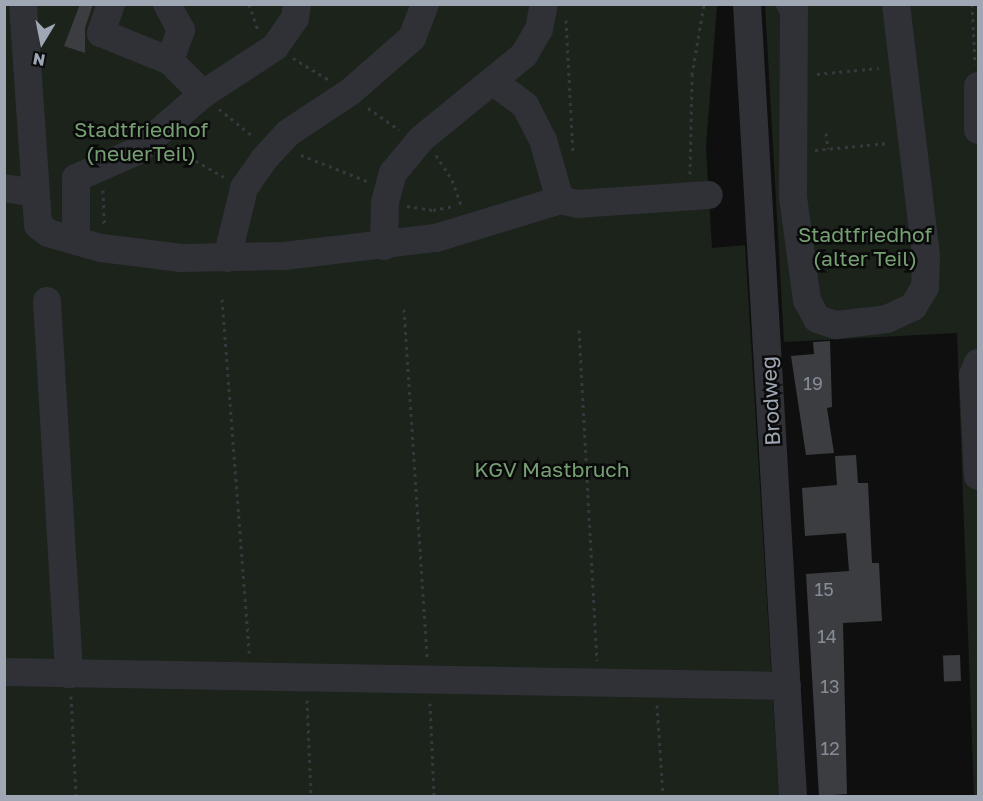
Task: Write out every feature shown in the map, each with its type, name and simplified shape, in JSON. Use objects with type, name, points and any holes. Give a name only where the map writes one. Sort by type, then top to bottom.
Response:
[{"type":"street","points":[[22,4],[38,225],[88,244],[181,258],[227,258],[384,246],[466,217],[560,200],[577,204],[698,196]]},
{"type":"street","points":[[111,4],[101,33],[170,61],[203,94]]},
{"type":"street","points":[[166,4],[181,30],[170,61]]},
{"type":"street","points":[[88,244],[76,178],[137,151],[167,129],[203,94],[275,47],[295,18],[297,4]]},
{"type":"street","points":[[227,258],[244,188],[275,147],[350,92],[412,38],[425,4]]},
{"type":"street","name":"Brodweg","points":[[747,4],[793,796]]},
{"type":"street","points":[[790,4],[795,5],[791,153],[807,300],[817,318],[836,325],[887,319],[913,307],[925,287],[926,256],[896,4]]},
{"type":"street","points":[[384,246],[386,197],[393,173],[421,139],[525,55],[539,29],[555,10]]},
{"type":"street","points":[[494,82],[525,105],[543,140],[560,200]]},
{"type":"street","points":[[978,88],[978,129]]},
{"type":"street","points":[[4,188],[34,193]]},
{"type":"street","points":[[47,301],[69,674]]},
{"type":"street","points":[[978,363],[973,375],[978,476]]},
{"type":"street","points":[[4,672],[787,686]]},
{"type":"path","points":[[698,196],[692,75],[704,4]]},
{"type":"path","points":[[972,4],[978,88]]},
{"type":"path","points":[[555,10],[573,160]]},
{"type":"path","points":[[275,47],[350,92],[389,126],[421,139],[452,180],[466,217]]},
{"type":"path","points":[[792,77],[904,65]]},
{"type":"path","points":[[203,94],[275,147],[386,197],[466,217]]},
{"type":"path","points":[[167,129],[189,157],[231,182]]},
{"type":"path","points":[[826,133],[828,149]]},
{"type":"path","points":[[791,153],[873,144]]},
{"type":"path","points":[[88,244],[105,217],[99,169]]},
{"type":"path","points":[[222,299],[251,676]]},
{"type":"path","points":[[404,309],[434,796]]},
{"type":"path","points":[[579,330],[598,682]]},
{"type":"path","points":[[69,674],[76,796]]},
{"type":"path","points":[[305,677],[311,796]]},
{"type":"path","points":[[656,682],[663,796]]},
{"type":"green space","points":[[5,5],[717,5],[706,147],[712,248],[745,245],[779,796],[5,796]]},
{"type":"green space","name":"Stadtfriedhof (alter Teil)","points":[[765,5],[978,5],[978,796],[974,796],[957,333],[784,342]]},
{"type":"building","points":[[80,4],[93,4],[85,28],[85,53],[64,46]]},
{"type":"building","points":[[830,341],[832,407],[827,408],[834,453],[806,455],[791,356],[814,354],[813,342]]},
{"type":"building","points":[[856,455],[858,483],[868,483],[872,563],[879,563],[882,621],[843,623],[847,794],[819,796],[806,574],[849,571],[846,533],[805,536],[802,488],[837,485],[835,456]]},
{"type":"building","points":[[960,655],[961,681],[944,682],[943,656]]},
{"type":"park label","name":"Stadtfriedhof (neuerTeil)","points":[[141,141]]},
{"type":"park label","name":"KGV Mastbruch","points":[[552,469]]}]
